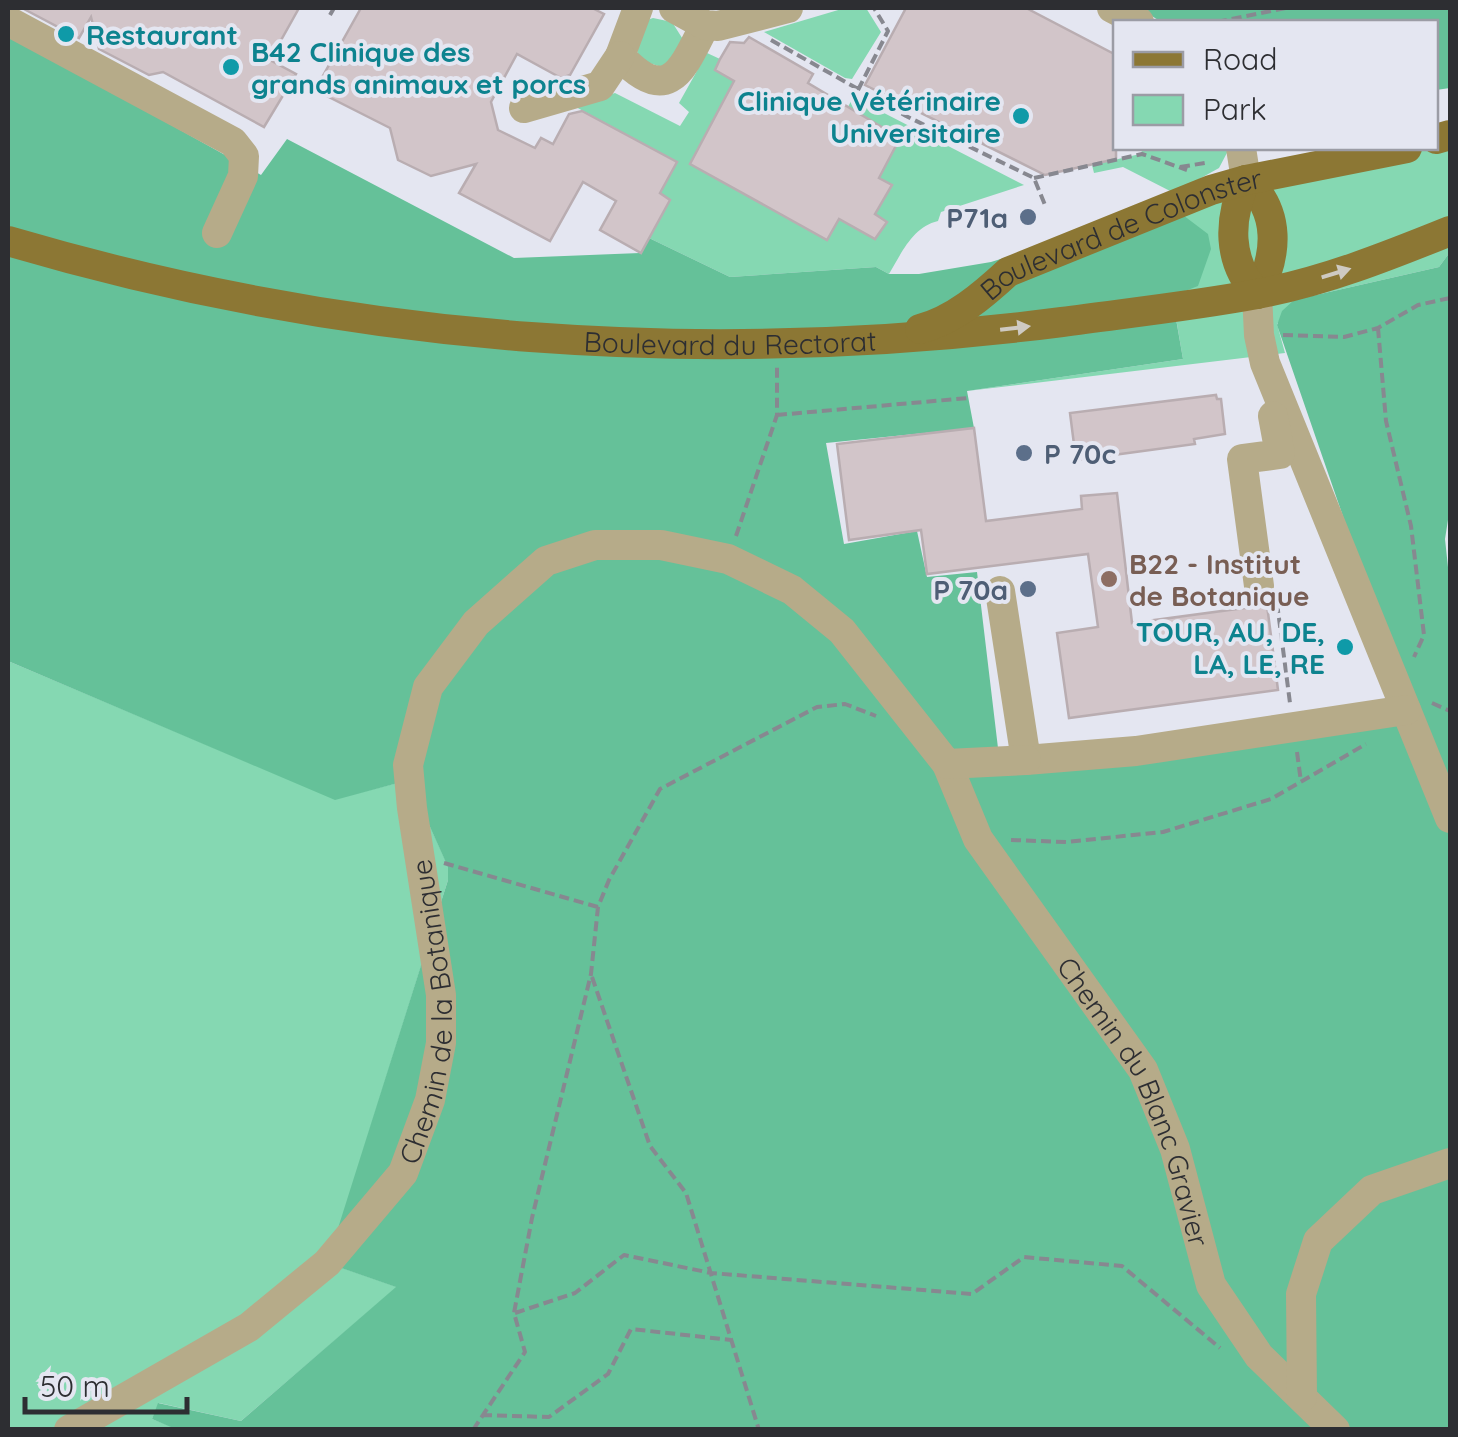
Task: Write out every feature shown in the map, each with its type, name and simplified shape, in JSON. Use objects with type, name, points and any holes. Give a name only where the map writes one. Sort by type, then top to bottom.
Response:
[{"type":"main road","name":"Boulevard de Colonster","points":[[848,344],[932,326],[988,291],[1008,272],[1211,190],[1397,150]]},
{"type":"main road","points":[[1246,180],[1232,232],[1241,273],[1257,294]]},
{"type":"main road","name":"Boulevard du Rectorat","points":[[8,241],[206,292],[293,309],[412,325],[564,341],[648,345],[848,344],[982,332],[1257,294],[1355,267],[1450,231]]},
{"type":"street","points":[[524,108],[600,86],[620,56],[638,8]]},
{"type":"street","points":[[674,8],[705,25],[718,26],[788,8]]},
{"type":"street","points":[[1112,8],[1135,20]]},
{"type":"street","points":[[8,22],[234,142],[244,156],[243,176],[217,233]]},
{"type":"street","points":[[620,56],[632,69],[666,81],[680,74],[705,25]]},
{"type":"street","points":[[1242,150],[1246,180]]},
{"type":"street","points":[[1257,294],[1280,454],[1242,459],[1259,586]]},
{"type":"street","points":[[1262,349],[1450,818]]},
{"type":"street","name":"Chemin de la Botanique","points":[[69,1430],[248,1327],[327,1263],[403,1173],[430,1100],[441,1043],[442,995],[408,765],[428,687],[476,622],[546,561],[596,545],[661,545],[728,559],[792,590],[842,632],[947,764]]},
{"type":"street","points":[[1000,591],[1026,760]]},
{"type":"street","points":[[947,764],[1136,751],[1407,711]]},
{"type":"street","name":"Chemin du Blanc Gravier","points":[[947,764],[978,840],[1143,1070],[1175,1149],[1211,1286],[1259,1356],[1335,1430]]},
{"type":"street","points":[[1302,1398],[1301,1294],[1318,1241],[1372,1190],[1450,1163]]},
{"type":"path","points":[[330,15],[334,8]]},
{"type":"path","points":[[858,90],[888,30],[874,8]]},
{"type":"path","points":[[1227,20],[1286,8]]},
{"type":"path","points":[[745,19],[754,31],[858,90],[1034,178],[1142,154],[1193,172]]},
{"type":"path","points":[[1180,167],[1205,163]]},
{"type":"path","points":[[1034,178],[1045,204]]},
{"type":"path","points":[[1262,349],[1378,328],[1418,306],[1450,298]]},
{"type":"path","points":[[1378,328],[1386,421],[1411,526],[1424,635],[1407,711]]},
{"type":"path","points":[[728,559],[777,414],[777,366]]},
{"type":"path","points":[[777,414],[968,398]]},
{"type":"path","points":[[1259,586],[1275,584],[1301,783]]},
{"type":"path","points":[[473,1430],[525,1352],[514,1313],[532,1218],[591,974],[598,908],[609,880],[660,789],[817,708],[845,704],[878,717]]},
{"type":"path","points":[[978,840],[1066,842],[1163,832],[1271,800],[1373,740]]},
{"type":"path","points":[[419,856],[598,908]]},
{"type":"path","points":[[591,974],[650,1146],[686,1192],[759,1430]]},
{"type":"path","points":[[514,1313],[575,1293],[624,1255],[712,1273],[972,1294],[1024,1257],[1122,1266],[1219,1347],[1259,1356]]},
{"type":"path","points":[[482,1415],[549,1417],[608,1374],[631,1329],[732,1341]]},
{"type":"green space","points":[[845,8],[866,8],[881,32],[852,79],[764,32]]},
{"type":"green space","points":[[1140,8],[1450,8],[1450,88],[1438,90],[1438,20],[1158,20]]},
{"type":"green space","points":[[653,18],[672,22],[684,41],[665,68],[639,60],[634,36],[644,21]]},
{"type":"green space","points":[[8,34],[261,175],[287,139],[514,258],[640,253],[649,238],[730,277],[876,267],[889,274],[919,274],[991,262],[1171,206],[1208,234],[1211,249],[1198,286],[1172,296],[1183,359],[967,391],[974,428],[826,443],[844,544],[917,531],[927,577],[977,572],[998,748],[1419,718],[1357,557],[1277,325],[1282,311],[1294,300],[1439,267],[1450,252],[1450,507],[1445,539],[1450,586],[1450,1429],[178,1430],[152,1419],[158,1403],[241,1421],[396,1287],[327,1263],[448,880],[448,867],[409,780],[335,800],[8,661]]},
{"type":"green space","points":[[707,53],[720,59],[718,72],[737,75],[700,146],[704,149],[695,167],[826,240],[839,219],[874,239],[887,222],[875,214],[892,185],[871,173],[899,138],[848,107],[853,97],[1024,185],[941,212],[938,221],[909,242],[889,274],[876,267],[730,277],[649,238],[670,200],[660,193],[676,161],[574,106],[615,93],[680,126],[689,112],[679,103]]},
{"type":"green space","points":[[1450,135],[1450,252],[1439,267],[1294,300],[1277,324],[1285,353],[967,391],[1183,359],[1172,295],[1171,206],[1399,150],[1438,150]]},
{"type":"green space","points":[[1143,150],[1228,150],[1219,168],[1174,193],[1123,167],[1094,173],[1092,165],[1140,154]]},
{"type":"green space","points":[[8,661],[335,799],[409,780],[448,866],[448,880],[328,1263],[397,1287],[241,1421],[159,1403],[152,1419],[178,1429],[8,1429]]},
{"type":"building","name":"B42 Clinique des grands animaux et porcs","points":[[22,8],[299,8],[270,60],[296,74],[264,127],[163,72],[149,75],[99,49],[91,17],[79,38]]},
{"type":"building","points":[[361,8],[592,8],[604,14],[570,75],[561,78],[517,54],[491,102],[498,130],[535,148],[541,138],[553,144],[569,114],[582,111],[677,162],[660,193],[670,200],[641,253],[600,230],[616,201],[583,182],[550,241],[459,193],[476,164],[431,176],[398,160],[390,128],[315,90]]},
{"type":"building","name":"Clinique Vétérinaire Universitaire","points":[[906,8],[1026,8],[1113,53],[1116,159],[1045,175],[865,85]]},
{"type":"building","points":[[749,37],[813,74],[808,83],[900,138],[879,178],[892,185],[875,214],[887,222],[875,239],[839,219],[827,240],[690,164],[734,81],[715,70],[720,59],[730,42],[744,43]]},
{"type":"building","points":[[1216,395],[1221,399],[1225,434],[1194,439],[1195,444],[1076,460],[1070,413]]},
{"type":"building","points":[[974,428],[986,521],[1082,509],[1081,496],[1117,493],[1132,623],[1267,605],[1278,690],[1069,718],[1057,633],[1098,627],[1088,554],[927,574],[921,530],[849,540],[837,444]]},
{"type":"place","name":"Restaurant","points":[[66,34]]},
{"type":"place","name":"B42 Clinique des grands animaux et porcs","points":[[231,67]]},
{"type":"place","name":"Clinique Vétérinaire Universitaire","points":[[1021,116]]},
{"type":"place","name":"P71a","points":[[1028,217]]},
{"type":"place","name":"P 70c","points":[[1024,453]]},
{"type":"place","name":"B22 - Institut de Botanique","points":[[1109,579]]},
{"type":"place","name":"P 70a","points":[[1028,589]]},
{"type":"place","name":"TOUR, AU, DE, LA, LE, RE","points":[[1345,647]]}]
